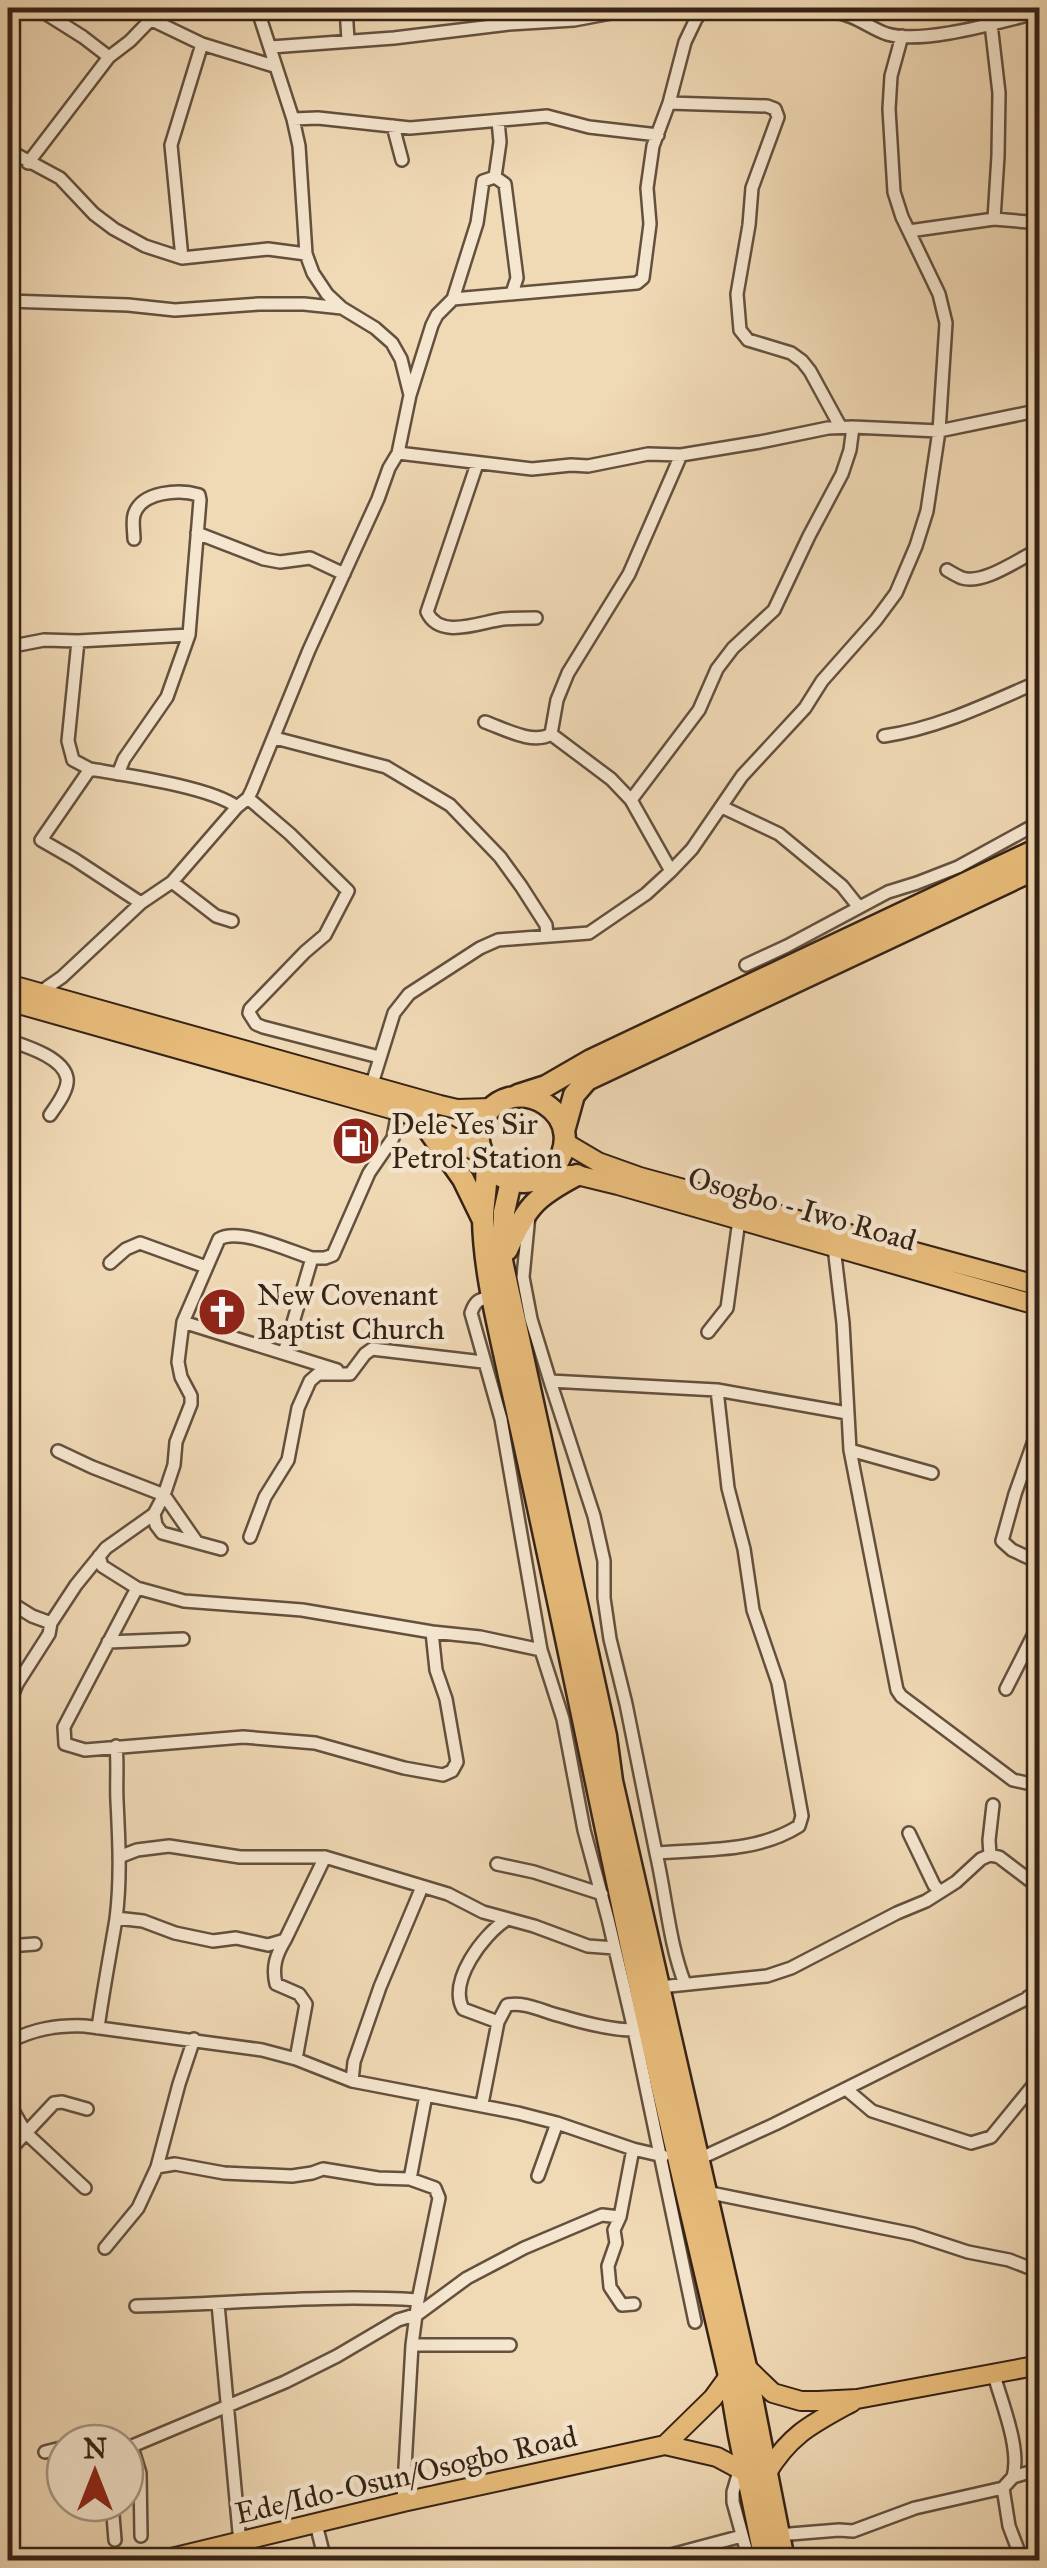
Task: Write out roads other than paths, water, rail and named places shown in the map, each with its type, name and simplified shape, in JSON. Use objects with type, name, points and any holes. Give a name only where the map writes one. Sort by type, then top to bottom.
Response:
[{"type":"highway","points":[[765,2560],[738,2372],[700,2159],[612,1781],[554,1576],[491,1297],[479,1129],[492,1108],[512,1097],[546,1086],[591,1060],[1040,848]]},
{"type":"highway","points":[[483,1159],[494,1172],[511,1181],[530,1181],[548,1175],[563,1151],[574,1095],[588,1080],[1040,867]]},
{"type":"highway","points":[[512,1097],[526,1096],[550,1108],[559,1118],[564,1136]]},
{"type":"highway","points":[[420,1118],[464,1179],[483,1220]]},
{"type":"highway","points":[[502,1261],[530,1206],[577,1175]]},
{"type":"highway","points":[[511,1181],[504,1212],[502,1261],[597,1739],[617,1919],[668,2157],[738,2372]]},
{"type":"highway","points":[[751,2472],[778,2535],[784,2560]]},
{"type":"main road","points":[[8,984],[371,1087],[457,1109],[492,1108]]},
{"type":"main road","points":[[8,1002],[420,1118],[483,1159]]},
{"type":"main road","name":"Osogbo - Iwo Road","points":[[564,1136],[598,1162],[640,1176],[1040,1286]]},
{"type":"main road","name":"Osogbo - Iwo Road","points":[[548,1175],[577,1175],[1040,1306]]},
{"type":"main road","points":[[665,2445],[738,2372],[788,2399],[857,2400],[1040,2365]]},
{"type":"main road","points":[[665,2445],[718,2457],[751,2472],[800,2432],[857,2400]]},
{"type":"main road","name":"Ede/Ido-Osun/Osogbo Road","points":[[163,2560],[665,2445]]},
{"type":"street","points":[[36,8],[108,58]]},
{"type":"street","points":[[28,163],[108,58],[162,8]]},
{"type":"street","points":[[257,8],[294,119],[301,162],[306,254],[313,273],[342,308],[392,343],[401,359],[410,394]]},
{"type":"street","points":[[346,8],[348,40]]},
{"type":"street","points":[[270,47],[394,38],[638,8]]},
{"type":"street","points":[[452,299],[638,283],[643,278],[653,146],[685,42],[705,8]]},
{"type":"street","points":[[815,8],[902,36],[924,36],[1040,12]]},
{"type":"street","points":[[152,20],[202,44],[274,66]]},
{"type":"street","points":[[991,24],[999,94],[994,219]]},
{"type":"street","points":[[371,1087],[394,1014],[409,994],[498,940],[590,933],[646,894],[671,871],[692,849],[742,776],[805,708],[822,681],[896,594],[927,511],[939,431],[946,323],[939,294],[894,192],[889,142],[891,76],[902,36]]},
{"type":"street","points":[[182,258],[171,145],[202,44]]},
{"type":"street","points":[[631,800],[699,710],[718,669],[733,648],[774,610],[842,474],[850,450],[846,426],[802,360],[748,340],[740,330],[738,294],[752,188],[778,117],[775,109],[668,103]]},
{"type":"street","points":[[294,119],[410,128],[547,116],[589,127],[658,135]]},
{"type":"street","points":[[495,177],[500,142],[498,121]]},
{"type":"street","points":[[393,126],[402,160]]},
{"type":"street","points":[[8,150],[60,178],[94,214],[146,246],[182,258],[268,250],[306,254]]},
{"type":"street","points":[[495,177],[505,184],[517,278],[512,293]]},
{"type":"street","points":[[39,993],[62,977],[141,903],[172,882],[248,798],[309,650],[398,453],[410,394],[432,325],[452,299],[477,222],[483,181],[495,177]]},
{"type":"street","points":[[909,231],[994,219],[1040,223]]},
{"type":"street","points":[[8,301],[175,310],[259,304],[342,308]]},
{"type":"street","points":[[398,453],[532,469],[588,466],[648,454],[680,455],[846,426],[939,431],[1038,410]]},
{"type":"street","points":[[552,734],[557,700],[568,673],[629,574],[680,455]]},
{"type":"street","points":[[477,464],[429,618],[442,626],[470,627],[536,618]]},
{"type":"street","points":[[118,774],[166,696],[189,635],[199,495],[169,493],[146,500],[134,515],[134,539]]},
{"type":"street","points":[[197,533],[264,559],[280,562],[310,558],[344,574]]},
{"type":"street","points":[[947,570],[972,579],[992,574],[1040,549]]},
{"type":"street","points":[[8,647],[44,640],[189,635]]},
{"type":"street","points":[[78,641],[68,742],[73,760],[90,769],[201,792],[237,807]]},
{"type":"street","points":[[884,736],[914,732],[1040,681]]},
{"type":"street","points":[[486,722],[524,736],[543,739],[552,734]]},
{"type":"street","points":[[552,734],[611,779],[631,800],[671,871]]},
{"type":"street","points":[[275,738],[386,767],[450,805],[500,857],[546,924],[548,936]]},
{"type":"street","points":[[90,769],[40,840],[141,903]]},
{"type":"street","points":[[248,798],[348,891],[325,935],[248,1014],[264,1027],[379,1056]]},
{"type":"street","points":[[725,802],[742,817],[778,834],[842,886],[858,906]]},
{"type":"street","points":[[746,964],[888,892],[958,866],[1040,822]]},
{"type":"street","points":[[172,882],[216,916],[232,921]]},
{"type":"street","points":[[8,1040],[50,1058],[67,1077],[50,1116]]},
{"type":"street","points":[[8,1706],[76,1584],[154,1514],[164,1495],[179,1430],[191,1404],[178,1362],[184,1322],[219,1239],[238,1234],[312,1258],[333,1255],[370,1174],[393,1138],[398,1111]]},
{"type":"street","points":[[530,1206],[524,1277],[530,1318],[594,1516],[604,1561],[610,1639],[665,1889],[676,1962],[685,1984]]},
{"type":"street","points":[[708,1332],[727,1308],[739,1220]]},
{"type":"street","points":[[110,1264],[126,1248],[140,1243],[206,1267]]},
{"type":"street","points":[[834,1247],[850,1450],[897,1690],[1012,1780],[1040,1786]]},
{"type":"street","points":[[1040,1257],[1040,1266]]},
{"type":"street","points":[[284,1353],[312,1258]]},
{"type":"street","points":[[491,1297],[474,1302],[470,1313],[501,1419],[541,1650],[564,1719],[584,1830],[602,1894],[617,1919],[615,1948],[668,2157],[695,2322]]},
{"type":"street","points":[[184,1322],[350,1374]]},
{"type":"street","points":[[350,1374],[372,1349],[483,1362]]},
{"type":"street","points":[[250,1537],[265,1497],[288,1460],[298,1408],[310,1382],[318,1374],[350,1374]]},
{"type":"street","points":[[550,1381],[717,1390],[847,1413]]},
{"type":"street","points":[[656,1853],[761,1844],[782,1836],[802,1821],[778,1683],[753,1610],[744,1550],[728,1488],[717,1390]]},
{"type":"street","points":[[1040,1424],[1002,1541],[1040,1563]]},
{"type":"street","points":[[850,1450],[932,1473]]},
{"type":"street","points":[[58,1451],[164,1495],[196,1541]]},
{"type":"street","points":[[154,1514],[162,1533],[221,1550]]},
{"type":"street","points":[[102,1557],[137,1588],[184,1601],[302,1610],[541,1650]]},
{"type":"street","points":[[529,1581],[554,1576]]},
{"type":"street","points":[[137,1588],[64,1727],[65,1744],[85,1750],[243,1737],[278,1739],[315,1743],[404,1768],[443,1774],[452,1771],[457,1762],[446,1700],[436,1670],[432,1632]]},
{"type":"street","points":[[8,1602],[51,1623]]},
{"type":"street","points":[[1006,1689],[1038,1628]]},
{"type":"street","points":[[108,1642],[182,1639]]},
{"type":"street","points":[[98,2028],[116,1918],[120,1840],[116,1746]]},
{"type":"street","points":[[990,1855],[993,1806]]},
{"type":"street","points":[[909,1833],[940,1892]]},
{"type":"street","points":[[119,1857],[169,1846],[240,1857],[325,1858],[448,1894],[483,1912],[588,1946],[615,1948]]},
{"type":"street","points":[[660,1987],[767,1976],[791,1968],[940,1892],[980,1859],[998,1857],[1035,1884],[1040,1858]]},
{"type":"street","points":[[296,2059],[306,2004],[298,1994],[276,1984],[274,1972],[276,1960],[325,1858]]},
{"type":"street","points":[[497,1864],[602,1894]]},
{"type":"street","points":[[352,2081],[354,2062],[380,1986],[422,1887]]},
{"type":"street","points":[[116,1918],[143,1921],[174,1933],[213,1941],[236,1938],[268,1945],[285,1940]]},
{"type":"street","points":[[498,2022],[463,2009],[458,1998],[464,1974],[484,1938],[506,1920]]},
{"type":"street","points":[[8,1946],[35,1944]]},
{"type":"street","points":[[700,2159],[1034,1994],[1040,2009]]},
{"type":"street","points":[[482,2104],[498,2022],[506,2005],[517,2003],[565,2018],[634,2030]]},
{"type":"street","points":[[8,2042],[44,2028],[62,2026],[262,2050],[352,2081],[482,2104],[668,2157]]},
{"type":"street","points":[[104,2248],[138,2208],[157,2167],[194,2040]]},
{"type":"street","points":[[846,2088],[872,2111],[972,2143],[991,2138],[1040,2077]]},
{"type":"street","points":[[410,2179],[426,2095]]},
{"type":"street","points":[[8,2102],[26,2133],[84,2188]]},
{"type":"street","points":[[8,2152],[54,2103],[87,2109]]},
{"type":"street","points":[[538,2176],[558,2123]]},
{"type":"street","points":[[163,2143],[174,2164]]},
{"type":"street","points":[[633,2150],[608,2266],[610,2287],[622,2306],[634,2304]]},
{"type":"street","points":[[157,2167],[174,2164],[224,2173],[292,2176],[323,2169],[410,2179],[435,2188],[438,2198],[412,2345],[403,2502]]},
{"type":"street","points":[[706,2192],[913,2234],[1040,2272]]},
{"type":"street","points":[[145,2440],[338,2356],[398,2320],[418,2314],[467,2278],[524,2248],[602,2216],[620,2217]]},
{"type":"street","points":[[136,2306],[306,2298],[418,2300]]},
{"type":"street","points":[[218,2304],[240,2543]]},
{"type":"street","points":[[412,2345],[510,2345]]},
{"type":"street","points":[[778,2535],[853,2531],[915,2508],[1003,2488],[1024,2471],[994,2375]]},
{"type":"street","points":[[750,2560],[733,2492],[751,2472]]},
{"type":"street","points":[[1003,2488],[1009,2526],[1022,2560]]},
{"type":"street","points":[[114,2523],[115,2540]]},
{"type":"street","points":[[141,2523],[141,2536]]},
{"type":"street","points":[[316,2524],[324,2560]]},
{"type":"street","points":[[654,2560],[742,2536]]},
{"type":"place","name":"Dele Yes Sir Petrol Station","points":[[356,1141]]},
{"type":"place","name":"New Covenant Baptist Church","points":[[222,1312]]}]
